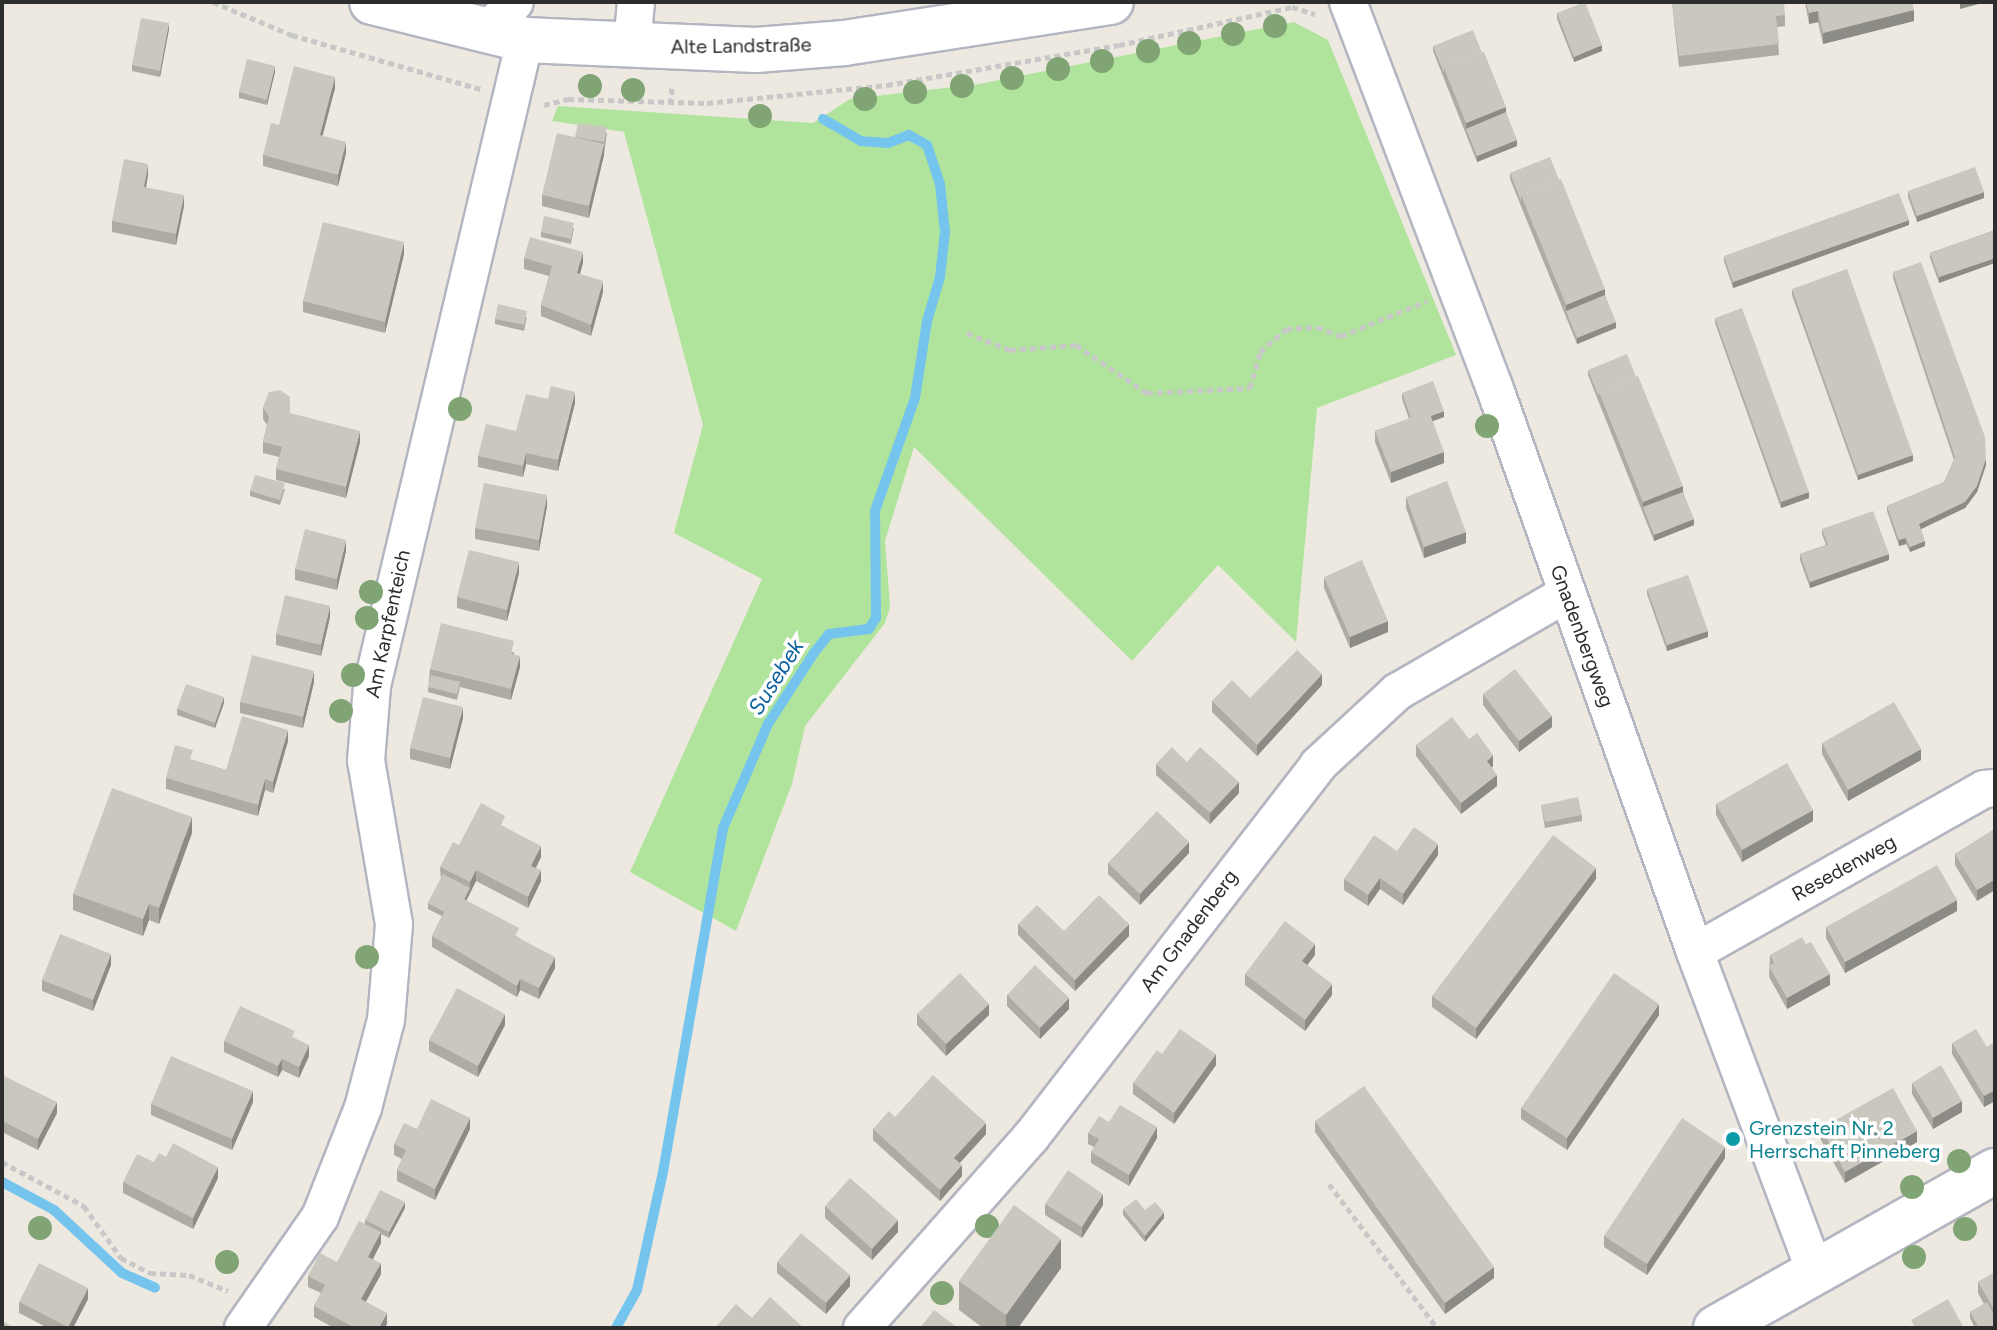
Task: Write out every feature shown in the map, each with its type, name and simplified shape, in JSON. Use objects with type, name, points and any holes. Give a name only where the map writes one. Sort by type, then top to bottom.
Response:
[{"type":"main road","name":"Alte Landstraße","points":[[372,2],[632,46],[756,50],[845,43],[1111,2]]},
{"type":"main road","points":[[1716,1328],[1995,1171]]},
{"type":"street","points":[[632,46],[636,2]]},
{"type":"street","name":"Gnadenbergweg","points":[[1348,2],[1460,300],[1695,952],[1815,1271]]},
{"type":"street","name":"Am Karpfenteich","points":[[253,1317],[320,1217],[363,1108],[386,1020],[394,924],[366,761],[372,686],[508,25]]},
{"type":"street","name":"Am Gnadenberg","points":[[862,1328],[1031,1137],[1318,765],[1397,692],[1566,594]]},
{"type":"street","name":"Resedenweg","points":[[1695,952],[1984,789],[1995,788]]},
{"type":"path","points":[[213,2],[292,35],[494,93]]},
{"type":"path","points":[[671,104],[672,82]]},
{"type":"path","points":[[967,333],[1010,350],[1076,345],[1147,393],[1250,388],[1260,352],[1286,329],[1317,327],[1341,336],[1424,301],[1460,300]]},
{"type":"path","points":[[2,1162],[84,1206],[121,1258],[150,1273],[189,1275],[253,1317]]},
{"type":"path","points":[[1329,1184],[1437,1328]]},
{"type":"green space","points":[[1294,22],[1328,40],[1456,355],[1317,408],[1296,642],[1218,565],[1132,661],[914,447],[885,541],[890,607],[885,623],[805,726],[792,784],[736,931],[630,872],[762,579],[674,533],[703,425],[624,132],[552,121],[558,106],[813,123],[850,99],[979,84]]},
{"type":"building","points":[[1585,2],[1602,45],[1574,57],[1557,13]]},
{"type":"building","points":[[1672,2],[1784,2],[1785,15],[1776,16],[1779,44],[1679,56]]},
{"type":"building","points":[[1806,2],[1912,2],[1914,10],[1823,33],[1818,11],[1809,13]]},
{"type":"building","points":[[141,18],[169,23],[160,71],[132,65]]},
{"type":"building","points":[[1473,30],[1482,53],[1444,68],[1444,73],[1433,46]]},
{"type":"building","points":[[1484,52],[1506,107],[1466,123],[1444,68]]},
{"type":"building","points":[[247,59],[275,66],[267,100],[239,92]]},
{"type":"building","points":[[294,66],[335,77],[320,135],[346,142],[338,175],[263,155],[271,123],[279,125]]},
{"type":"building","points":[[1506,112],[1517,140],[1477,156],[1466,129]]},
{"type":"building","points":[[578,123],[607,127],[604,142],[575,137]]},
{"type":"building","points":[[557,133],[604,144],[589,206],[542,195]]},
{"type":"building","points":[[1550,157],[1559,180],[1521,195],[1521,201],[1510,173]]},
{"type":"building","points":[[124,159],[148,164],[144,187],[184,195],[176,234],[112,221]]},
{"type":"building","points":[[1975,167],[1984,192],[1917,216],[1908,191]]},
{"type":"building","points":[[1561,179],[1605,289],[1566,305],[1521,195]]},
{"type":"building","points":[[1899,193],[1909,220],[1733,282],[1724,256]]},
{"type":"building","points":[[544,216],[574,223],[571,239],[541,232]]},
{"type":"building","points":[[323,222],[404,242],[385,322],[303,301]]},
{"type":"building","points":[[1995,230],[1995,258],[1939,277],[1930,253]]},
{"type":"building","points":[[530,237],[583,252],[577,273],[603,281],[591,325],[541,305],[552,266],[524,258]]},
{"type":"building","points":[[1921,262],[1985,437],[1986,459],[1977,486],[1965,502],[1919,524],[1925,541],[1910,547],[1906,538],[1899,540],[1887,506],[1944,482],[1955,457],[1893,272]]},
{"type":"building","points":[[1847,269],[1913,455],[1858,475],[1792,289]]},
{"type":"building","points":[[1605,295],[1616,322],[1577,338],[1566,311]]},
{"type":"building","points":[[498,304],[527,311],[524,325],[495,319]]},
{"type":"building","points":[[1742,308],[1809,492],[1781,502],[1715,318]]},
{"type":"building","points":[[1627,354],[1636,377],[1599,392],[1599,397],[1588,370]]},
{"type":"building","points":[[1638,376],[1683,486],[1643,502],[1599,392]]},
{"type":"building","points":[[1433,381],[1444,411],[1431,416],[1429,411],[1411,418],[1402,393]]},
{"type":"building","points":[[551,386],[575,392],[558,460],[526,453],[523,466],[478,456],[486,424],[516,431],[526,394],[548,399]]},
{"type":"building","points":[[280,390],[290,397],[290,413],[360,431],[346,487],[276,469],[282,447],[263,442],[269,417],[263,407],[269,392]]},
{"type":"building","points":[[1429,411],[1444,452],[1391,472],[1375,431]]},
{"type":"building","points":[[255,475],[285,483],[280,500],[250,491]]},
{"type":"building","points":[[1447,481],[1466,532],[1424,547],[1406,497]]},
{"type":"building","points":[[484,483],[547,495],[539,540],[475,528]]},
{"type":"building","points":[[1683,492],[1694,519],[1654,535],[1643,507]]},
{"type":"building","points":[[1873,511],[1889,554],[1810,582],[1800,554],[1828,545],[1822,529]]},
{"type":"building","points":[[305,529],[346,540],[337,579],[295,569]]},
{"type":"building","points":[[469,550],[519,562],[507,610],[457,597]]},
{"type":"building","points":[[1362,560],[1388,621],[1350,637],[1324,577]]},
{"type":"building","points":[[1688,575],[1708,631],[1667,645],[1647,589]]},
{"type":"building","points":[[285,595],[330,606],[321,645],[276,634]]},
{"type":"building","points":[[441,623],[514,641],[511,654],[520,656],[511,689],[430,669]]},
{"type":"building","points":[[1297,650],[1322,674],[1257,745],[1212,701],[1232,680],[1250,698]]},
{"type":"building","points":[[252,655],[314,671],[303,717],[240,702]]},
{"type":"building","points":[[1515,669],[1552,716],[1519,741],[1483,694]]},
{"type":"building","points":[[431,675],[460,682],[457,694],[428,687]]},
{"type":"building","points":[[186,684],[224,697],[215,723],[177,709]]},
{"type":"building","points":[[423,697],[463,707],[450,758],[410,748]]},
{"type":"building","points":[[1894,702],[1921,749],[1848,790],[1822,743]]},
{"type":"building","points":[[242,716],[288,730],[273,782],[265,779],[258,805],[166,778],[175,745],[193,750],[190,759],[226,770]]},
{"type":"building","points":[[1452,717],[1469,739],[1477,733],[1493,755],[1487,761],[1497,775],[1461,803],[1416,745]]},
{"type":"building","points":[[1172,747],[1187,762],[1200,747],[1239,782],[1210,813],[1156,764]]},
{"type":"building","points":[[1787,763],[1813,810],[1742,850],[1716,804]]},
{"type":"building","points":[[112,788],[192,817],[159,908],[149,904],[143,919],[73,894]]},
{"type":"building","points":[[1578,797],[1582,815],[1545,822],[1541,805]]},
{"type":"building","points":[[481,803],[505,816],[501,825],[541,846],[531,866],[541,870],[528,897],[476,870],[470,882],[440,867],[453,842],[459,845]]},
{"type":"building","points":[[1157,811],[1189,842],[1140,894],[1108,863]]},
{"type":"building","points":[[1414,827],[1438,844],[1403,894],[1380,878],[1368,895],[1344,879],[1374,835],[1397,851]]},
{"type":"building","points":[[1995,829],[1995,879],[1977,890],[1955,854]]},
{"type":"building","points":[[1553,835],[1596,868],[1476,1028],[1432,996]]},
{"type":"building","points":[[1937,865],[1957,900],[1845,962],[1826,927]]},
{"type":"building","points":[[443,874],[470,888],[455,912],[447,907],[444,912],[428,903]]},
{"type":"building","points":[[1099,895],[1129,924],[1075,980],[1018,924],[1037,905],[1064,931]]},
{"type":"building","points":[[462,898],[519,928],[515,936],[555,957],[539,988],[520,979],[517,986],[432,936],[447,907],[455,912]]},
{"type":"building","points":[[1285,921],[1315,944],[1302,961],[1332,984],[1305,1020],[1245,974]]},
{"type":"building","points":[[60,934],[111,954],[93,1000],[42,980]]},
{"type":"building","points":[[1802,937],[1806,944],[1811,942],[1830,974],[1787,998],[1769,966],[1774,963],[1770,955]]},
{"type":"building","points":[[1035,965],[1069,998],[1040,1028],[1007,995]]},
{"type":"building","points":[[960,973],[989,1004],[946,1044],[917,1014]]},
{"type":"building","points":[[1614,973],[1659,1004],[1567,1138],[1521,1108]]},
{"type":"building","points":[[457,988],[505,1014],[478,1066],[429,1040]]},
{"type":"building","points":[[240,1006],[295,1031],[292,1037],[309,1045],[299,1067],[282,1059],[278,1066],[224,1041]]},
{"type":"building","points":[[1180,1029],[1216,1054],[1174,1113],[1133,1083],[1157,1050],[1162,1054]]},
{"type":"building","points":[[1976,1029],[1987,1047],[1995,1042],[1995,1090],[1984,1096],[1952,1043]]},
{"type":"building","points":[[171,1056],[253,1091],[232,1139],[151,1104]]},
{"type":"building","points":[[1941,1065],[1962,1101],[1933,1118],[1912,1083]]},
{"type":"building","points":[[2,1075],[57,1102],[38,1139],[2,1121]]},
{"type":"building","points":[[933,1075],[986,1123],[954,1158],[962,1165],[940,1190],[873,1129],[889,1111],[895,1117]]},
{"type":"building","points":[[1364,1086],[1494,1267],[1445,1303],[1315,1121]]},
{"type":"building","points":[[1893,1088],[1917,1131],[1845,1172],[1821,1128]]},
{"type":"building","points":[[431,1099],[470,1118],[435,1189],[397,1170],[406,1150],[394,1144],[404,1123],[417,1129]]},
{"type":"building","points":[[1120,1105],[1157,1127],[1129,1175],[1091,1152],[1099,1139],[1088,1133],[1099,1116],[1109,1122]]},
{"type":"building","points":[[1682,1118],[1725,1147],[1647,1264],[1604,1236]]},
{"type":"building","points":[[173,1143],[218,1167],[193,1218],[123,1182],[137,1154],[154,1162],[159,1153],[166,1157]]},
{"type":"building","points":[[1068,1170],[1103,1194],[1082,1227],[1045,1204]]},
{"type":"building","points":[[850,1178],[898,1220],[872,1249],[825,1206]]},
{"type":"building","points":[[380,1190],[405,1202],[389,1232],[365,1220]]},
{"type":"building","points":[[1136,1199],[1145,1210],[1155,1202],[1164,1212],[1145,1236],[1123,1209]]},
{"type":"building","points":[[1014,1205],[1061,1239],[1006,1315],[959,1281]]},
{"type":"building","points":[[359,1221],[381,1232],[368,1257],[381,1263],[361,1299],[387,1313],[379,1328],[355,1328],[314,1306],[325,1285],[308,1276],[320,1253],[337,1262]]},
{"type":"building","points":[[801,1233],[850,1275],[826,1303],[777,1262]]},
{"type":"building","points":[[39,1263],[88,1288],[68,1327],[19,1302]]},
{"type":"building","points":[[1995,1272],[1995,1311],[1978,1282]]},
{"type":"building","points":[[770,1297],[804,1328],[715,1328],[736,1304],[752,1318]]},
{"type":"building","points":[[1948,1299],[1964,1328],[1915,1328],[1911,1320]]},
{"type":"building","points":[[1987,1302],[1995,1317],[1995,1328],[1979,1328],[1970,1312]]},
{"type":"building","points":[[934,1310],[958,1328],[920,1328]]},
{"type":"building","points":[[2,1321],[15,1328],[2,1328]]},
{"type":"waterway","name":"Susebek","points":[[616,1328],[637,1290],[663,1172],[723,828],[768,724],[814,653],[829,634],[869,629],[876,618],[875,511],[915,398],[927,321],[940,277],[945,232],[940,184],[927,145],[909,135],[888,143],[861,141],[823,119]]},
{"type":"waterway","points":[[2,1182],[54,1210],[122,1273],[155,1288]]},
{"type":"place","name":"Grenzstein Nr. 2 Herrschaft Pinneberg","points":[[1733,1139]]}]
